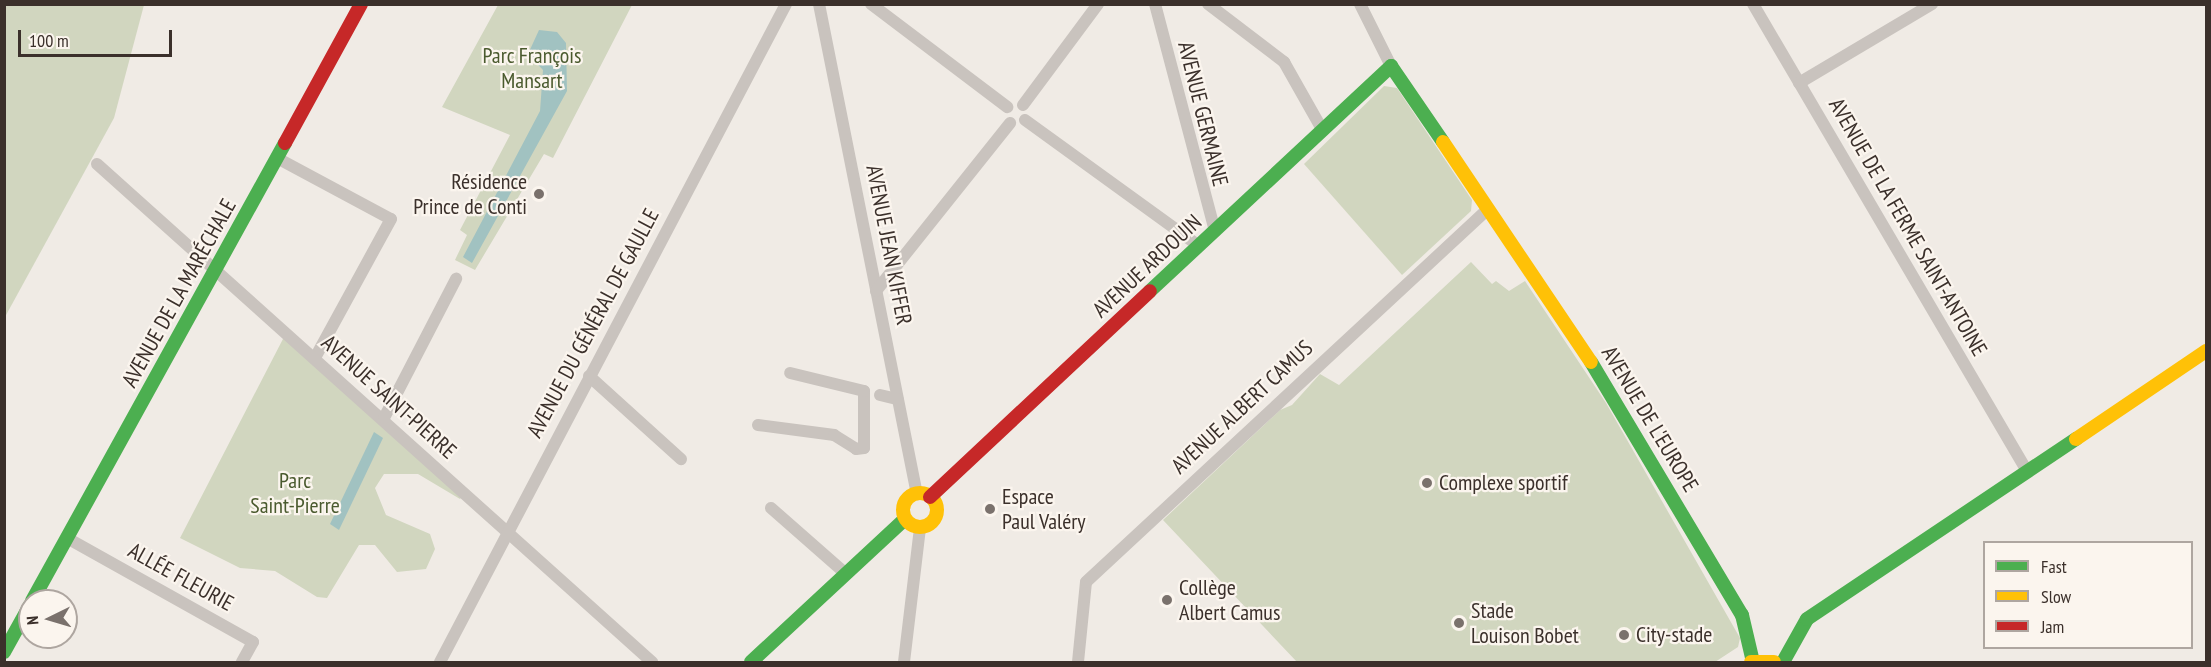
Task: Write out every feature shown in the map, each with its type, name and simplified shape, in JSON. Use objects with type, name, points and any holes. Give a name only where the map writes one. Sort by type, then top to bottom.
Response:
[{"type":"street","name":"AVENUE DE LA MARÉCHALE","points":[[39,589],[361,4]]},
{"type":"street","name":"AVENUE DU GÉNÉRAL DE GAULLE","points":[[440,663],[786,4]]},
{"type":"street","name":"AVENUE JEAN KIFFER","points":[[819,4],[898,399],[924,495]]},
{"type":"street","points":[[871,4],[1007,107],[1010,123]]},
{"type":"street","points":[[1098,4],[1023,105],[1025,120],[1199,246]]},
{"type":"street","name":"AVENUE GERMAINE","points":[[1155,4],[1215,231]]},
{"type":"street","points":[[1208,4],[1284,62],[1323,131]]},
{"type":"street","points":[[1360,4],[1392,66]]},
{"type":"street","name":"AVENUE DE LA FERME SAINT-ANTOINE","points":[[1753,4],[2027,471]]},
{"type":"street","points":[[1799,82],[1932,4]]},
{"type":"street","name":"AVENUE ARDOUIN","points":[[924,495],[1199,246],[1392,66]]},
{"type":"street","name":"AVENUE DE L'EUROPE","points":[[1392,66],[1625,413],[1742,615],[1752,662]]},
{"type":"street","points":[[1007,107],[1023,105]]},
{"type":"street","points":[[876,291],[1010,123],[1025,120]]},
{"type":"street","points":[[277,159],[392,219],[315,358]]},
{"type":"street","name":"AVENUE SAINT-PIERRE","points":[[97,164],[213,273],[384,418],[652,663]]},
{"type":"street","name":"AVENUE ALBERT CAMUS","points":[[1078,663],[1086,582],[1488,209]]},
{"type":"street","points":[[384,418],[456,279]]},
{"type":"street","points":[[1783,663],[1807,619],[2206,351]]},
{"type":"street","points":[[758,425],[834,435],[856,449],[864,448],[864,391],[790,373]]},
{"type":"street","points":[[589,376],[681,459]]},
{"type":"street","points":[[880,395],[898,399]]},
{"type":"street","points":[[751,663],[846,574],[912,524],[936,516],[924,495],[905,503],[912,524],[904,663]]},
{"type":"street","points":[[771,508],[846,574]]},
{"type":"street","points":[[762,663],[912,524]]},
{"type":"street","name":"ALLÉE FLEURIE","points":[[68,538],[253,642],[242,663]]},
{"type":"street","points":[[4,652],[18,627]]},
{"type":"street","points":[[4,659],[11,663]]},
{"type":"street","points":[[1752,662],[1774,663]]},
{"type":"green space","points":[[5,5],[144,5],[114,118],[5,317]]},
{"type":"green space","name":"Parc François Mansart","points":[[498,5],[632,5],[553,158],[544,154],[475,270],[455,260],[467,235],[460,230],[510,135],[442,107]]},
{"type":"green space","points":[[1384,86],[1397,88],[1472,200],[1471,211],[1402,275],[1304,164]]},
{"type":"green space","name":"Complexe sportif","points":[[1471,262],[1492,284],[1496,281],[1509,291],[1525,281],[1606,403],[1740,638],[1738,647],[1715,662],[1297,662],[1163,520],[1280,410],[1292,405],[1320,374],[1339,385]]},
{"type":"green space","name":"Parc Saint-Pierre","points":[[284,337],[464,494],[460,499],[418,474],[384,474],[375,488],[386,515],[430,534],[435,549],[426,569],[397,572],[375,545],[359,545],[327,598],[317,597],[275,571],[240,568],[180,538]]},
{"type":"water","points":[[539,30],[557,32],[566,43],[567,91],[472,263],[463,257],[540,111],[543,70],[528,54]]},
{"type":"water","points":[[374,432],[383,438],[339,530],[330,524]]},
{"type":"traffic: fast","points":[[1150,291],[1391,66],[1443,142]]},
{"type":"traffic: fast","points":[[39,589],[285,143]]},
{"type":"traffic: fast","points":[[1591,362],[1742,615],[1753,662]]},
{"type":"traffic: fast","points":[[1783,662],[1807,619],[2076,439]]},
{"type":"traffic: fast","points":[[751,662],[905,519]]},
{"type":"traffic: fast","points":[[4,652],[18,627]]},
{"type":"traffic: slow","points":[[1443,142],[1591,362]]},
{"type":"traffic: slow","points":[[2076,439],[2206,351]]},
{"type":"traffic: slow","points":[[920,493],[932,498],[937,510],[932,522],[920,527],[908,522],[903,510],[908,498],[920,493]]},
{"type":"traffic: slow","points":[[1751,662],[1774,662]]},
{"type":"traffic: jam","points":[[285,143],[361,4]]},
{"type":"traffic: jam","points":[[930,497],[1150,291]]},
{"type":"place","name":"Résidence Prince de Conti","points":[[539,194]]},
{"type":"place","name":"Complexe sportif","points":[[1427,483]]},
{"type":"place","name":"Espace Paul Valéry","points":[[990,509]]},
{"type":"place","name":"Collège Albert Camus","points":[[1167,600]]},
{"type":"place","name":"Stade Louison Bobet","points":[[1459,623]]},
{"type":"place","name":"City-stade","points":[[1624,635]]}]
